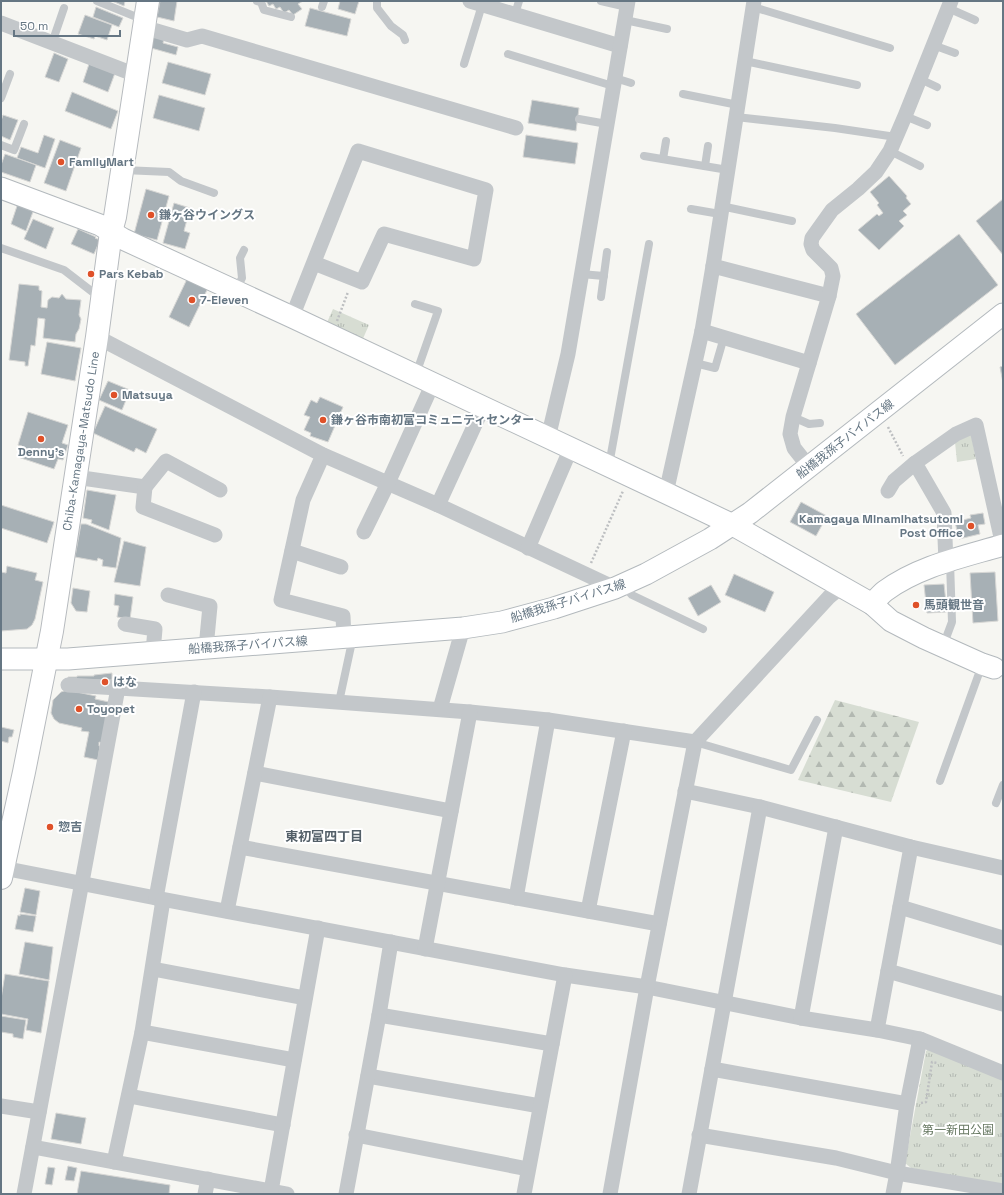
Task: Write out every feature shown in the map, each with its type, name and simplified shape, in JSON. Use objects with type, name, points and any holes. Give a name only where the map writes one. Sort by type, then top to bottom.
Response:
[{"type":"main road","name":"Chiba-Kamagaya-Matsudo Line","points":[[2,873],[47,660],[98,337],[111,232],[115,217],[145,16]]},
{"type":"street","points":[[476,3],[517,8],[620,46]]},
{"type":"street","points":[[666,493],[702,331],[753,4]]},
{"type":"street","points":[[809,467],[794,448],[790,434],[793,417],[833,276],[830,268],[813,250],[811,244],[812,238],[832,210],[876,172],[893,144],[950,5]]},
{"type":"street","points":[[548,438],[568,354],[627,9]]},
{"type":"street","points":[[145,16],[187,40],[202,36],[516,128]]},
{"type":"street","points":[[1,23],[136,75]]},
{"type":"street","points":[[292,317],[358,151],[486,190],[474,259],[384,234],[362,282],[314,263]]},
{"type":"street","points":[[1,188],[100,225],[123,239],[548,438],[609,465],[732,526],[872,604],[892,621],[942,646],[993,668]]},
{"type":"street","points":[[713,266],[828,296]]},
{"type":"street","name":"船橋我孫子バイパス線","points":[[1,659],[68,659],[463,628],[502,622],[554,608],[619,587],[681,556],[732,526],[1003,314]]},
{"type":"street","points":[[702,331],[809,363]]},
{"type":"street","points":[[98,337],[323,455],[438,505],[586,576],[619,587]]},
{"type":"street","points":[[364,532],[388,483],[424,379]]},
{"type":"street","points":[[438,505],[482,407]]},
{"type":"street","points":[[872,604],[884,591],[927,568],[1003,545],[976,426],[956,434],[910,461],[894,481],[888,492]]},
{"type":"street","points":[[528,548],[571,448]]},
{"type":"street","points":[[323,455],[303,500],[282,600],[343,616],[348,637]]},
{"type":"street","points":[[215,535],[143,507],[145,487],[166,461],[220,490]]},
{"type":"street","points":[[910,461],[944,513],[948,562]]},
{"type":"street","points":[[75,477],[145,487]]},
{"type":"street","points":[[292,551],[341,567]]},
{"type":"street","points":[[610,1194],[659,924],[695,742],[829,597],[841,587]]},
{"type":"street","points":[[168,595],[210,606],[206,648]]},
{"type":"street","points":[[125,624],[155,629],[153,652]]},
{"type":"street","points":[[440,709],[463,628]]},
{"type":"street","name":"船橋我孫子バイパス線","points":[[1,672],[17,671],[47,660]]},
{"type":"street","points":[[68,685],[440,709],[548,720],[695,742]]},
{"type":"street","points":[[24,1194],[118,688]]},
{"type":"street","points":[[114,1162],[142,1032],[153,969],[159,899],[194,692]]},
{"type":"street","points":[[227,911],[270,697]]},
{"type":"street","points":[[425,948],[470,712]]},
{"type":"street","points":[[516,898],[548,720]]},
{"type":"street","points":[[588,911],[624,731]]},
{"type":"street","points":[[255,774],[451,811]]},
{"type":"street","points":[[685,791],[760,807],[910,847],[1003,868]]},
{"type":"street","points":[[688,1194],[760,807]]},
{"type":"street","points":[[801,1018],[836,827]]},
{"type":"street","points":[[240,847],[659,924]]},
{"type":"street","points":[[877,1030],[910,847]]},
{"type":"street","points":[[2,873],[81,884],[565,975],[648,987],[801,1018],[877,1030],[920,1039],[1003,1073]]},
{"type":"street","points":[[900,907],[1003,938]]},
{"type":"street","points":[[271,1191],[318,928]]},
{"type":"street","points":[[346,1194],[391,942]]},
{"type":"street","points":[[153,969],[305,998]]},
{"type":"street","points":[[888,971],[1003,1004]]},
{"type":"street","points":[[524,1194],[565,975]]},
{"type":"street","points":[[379,1015],[552,1044]]},
{"type":"street","points":[[142,1032],[294,1060]]},
{"type":"street","points":[[893,1194],[907,1104],[920,1039]]},
{"type":"street","points":[[712,1069],[907,1104]]},
{"type":"street","points":[[368,1076],[540,1106]]},
{"type":"street","points":[[129,1096],[282,1125]]},
{"type":"street","points":[[1,1106],[39,1112]]},
{"type":"street","points":[[356,1135],[528,1169]]},
{"type":"street","points":[[699,1135],[836,1158],[897,1173],[1003,1191]]},
{"type":"street","points":[[33,1147],[114,1162],[207,1187],[271,1191],[287,1194]]},
{"type":"lane","points":[[97,1],[145,16]]},
{"type":"lane","points":[[257,1],[261,2],[264,10],[291,17]]},
{"type":"lane","points":[[377,1],[377,8],[391,26],[403,34],[405,40]]},
{"type":"lane","points":[[601,1],[627,9],[667,29]]},
{"type":"lane","points":[[464,64],[476,3]]},
{"type":"lane","points":[[753,4],[890,48]]},
{"type":"lane","points":[[950,5],[975,20]]},
{"type":"lane","points":[[52,43],[64,8]]},
{"type":"lane","points":[[934,45],[955,53]]},
{"type":"lane","points":[[508,54],[614,82],[631,83]]},
{"type":"lane","points":[[745,61],[857,85]]},
{"type":"lane","points":[[1,98],[10,74]]},
{"type":"lane","points":[[920,79],[937,87]]},
{"type":"lane","points":[[683,94],[737,111],[835,128],[893,144],[920,166]]},
{"type":"lane","points":[[905,116],[927,125]]},
{"type":"lane","points":[[580,119],[607,124]]},
{"type":"lane","points":[[1,145],[14,150],[24,124]]},
{"type":"lane","points":[[663,159],[666,141]]},
{"type":"lane","points":[[705,166],[708,146]]},
{"type":"lane","points":[[644,156],[728,170]]},
{"type":"lane","points":[[122,170],[169,172],[181,181],[214,193]]},
{"type":"lane","points":[[691,209],[721,210],[792,221]]},
{"type":"lane","points":[[609,465],[650,244]]},
{"type":"lane","points":[[1,248],[64,270],[103,299]]},
{"type":"lane","points":[[236,291],[242,278],[240,258],[244,250]]},
{"type":"lane","points":[[601,297],[608,252]]},
{"type":"lane","points":[[581,274],[604,276]]},
{"type":"lane","points":[[416,304],[438,312],[424,379]]},
{"type":"lane","points":[[695,363],[715,368],[722,344]]},
{"type":"lane","points":[[793,417],[809,424],[820,423]]},
{"type":"lane","points":[[942,646],[952,622],[948,562]]},
{"type":"lane","points":[[619,587],[632,595],[703,629]]},
{"type":"lane","points":[[339,702],[348,637]]},
{"type":"lane","points":[[940,782],[993,668]]},
{"type":"lane","points":[[695,742],[791,770],[817,720]]},
{"type":"lane","points":[[996,803],[1003,785]]},
{"type":"path","points":[[335,337],[336,322],[353,278]]},
{"type":"path","points":[[886,424],[910,461]]},
{"type":"path","points":[[586,576],[630,476]]},
{"type":"path","points":[[907,1104],[926,1102],[932,1062],[940,1064]]},
{"type":"green space","points":[[333,309],[369,325],[361,343],[325,327]]},
{"type":"green space","points":[[971,434],[976,459],[957,462],[955,442]]},
{"type":"green space","points":[[835,700],[919,722],[891,802],[798,780]]},
{"type":"green space","name":"第一新田公園","points":[[930,1048],[1003,1077],[1003,1186],[911,1168],[905,1163],[926,1051]]},
{"type":"building","points":[[112,1],[125,1],[124,6]]},
{"type":"building","points":[[160,1],[177,1],[174,21],[157,17]]},
{"type":"building","points":[[266,1],[303,1],[298,4],[302,9],[293,15],[289,10],[284,13],[280,7],[276,9],[273,4],[269,6]]},
{"type":"building","points":[[340,1],[359,1],[355,14],[338,9]]},
{"type":"building","points":[[96,7],[123,18],[119,27],[93,17]]},
{"type":"building","points":[[310,8],[351,19],[347,36],[305,26]]},
{"type":"building","points":[[85,15],[112,25],[107,40],[95,36],[94,39],[78,34]]},
{"type":"building","points":[[154,36],[164,39],[163,43],[178,47],[176,55],[151,48]]},
{"type":"building","points":[[54,53],[68,59],[59,82],[45,77]]},
{"type":"building","points":[[168,62],[211,74],[205,95],[162,83]]},
{"type":"building","points":[[89,64],[115,73],[108,92],[83,82]]},
{"type":"building","points":[[72,92],[118,111],[111,129],[65,111]]},
{"type":"building","points":[[159,95],[205,108],[199,131],[153,118]]},
{"type":"building","points":[[532,100],[579,108],[576,131],[528,123]]},
{"type":"building","points":[[3,115],[18,120],[10,140],[1,136],[1,121]]},
{"type":"building","points":[[44,135],[55,139],[45,168],[17,158],[21,147],[38,153]]},
{"type":"building","points":[[526,135],[578,143],[575,164],[523,157]]},
{"type":"building","points":[[60,140],[81,148],[66,191],[44,183]]},
{"type":"building","points":[[5,154],[36,165],[30,182],[1,172],[1,165]]},
{"type":"building","points":[[889,176],[907,196],[906,198],[911,204],[903,211],[907,215],[899,221],[904,226],[879,250],[858,230],[877,214],[879,216],[883,213],[877,205],[879,203],[870,192]]},
{"type":"building","name":"鎌ヶ谷ウイングス","points":[[146,189],[169,196],[157,240],[134,234]]},
{"type":"building","points":[[1003,199],[1003,255],[976,221]]},
{"type":"building","points":[[18,203],[34,209],[26,231],[11,224]]},
{"type":"building","points":[[174,203],[190,208],[184,231],[190,233],[185,249],[163,243]]},
{"type":"building","points":[[33,219],[54,228],[46,249],[24,239]]},
{"type":"building","points":[[78,229],[100,240],[94,254],[71,244]]},
{"type":"building","points":[[959,234],[998,285],[895,365],[856,314]]},
{"type":"building","points":[[187,279],[208,288],[189,327],[169,317]]},
{"type":"building","points":[[19,284],[39,286],[39,290],[42,291],[41,307],[47,308],[48,300],[52,297],[59,298],[62,294],[66,299],[81,300],[79,315],[81,319],[75,342],[43,338],[45,319],[38,318],[35,346],[31,345],[28,366],[25,366],[25,362],[9,360]]},
{"type":"building","points":[[47,342],[81,348],[75,381],[41,374]]},
{"type":"building","points":[[1003,366],[1003,383],[1000,367]]},
{"type":"building","points":[[108,381],[130,390],[122,410],[99,400]]},
{"type":"building","points":[[320,397],[343,407],[328,442],[310,436],[311,433],[304,430],[310,417],[304,415],[311,400],[317,403]]},
{"type":"building","points":[[105,406],[157,429],[146,453],[136,448],[134,452],[93,433]]},
{"type":"building","points":[[28,412],[68,425],[62,443],[68,445],[63,460],[58,459],[54,469],[18,457],[22,446],[18,445]]},
{"type":"building","points":[[87,490],[116,495],[109,530],[91,523],[92,520],[83,518]]},
{"type":"building","points":[[801,502],[827,516],[816,536],[790,522]]},
{"type":"building","points":[[1,505],[54,522],[47,543],[1,528]]},
{"type":"building","points":[[983,513],[985,524],[978,525],[980,534],[959,539],[955,522],[971,518],[970,515]]},
{"type":"building","points":[[81,524],[86,524],[121,538],[116,568],[102,566],[103,560],[98,558],[97,561],[75,557]]},
{"type":"building","points":[[124,541],[146,547],[140,586],[114,582]]},
{"type":"building","points":[[7,566],[37,573],[35,580],[43,582],[35,619],[32,625],[27,629],[1,631],[1,572],[6,573]]},
{"type":"building","points":[[995,572],[998,621],[973,623],[970,573]]},
{"type":"building","points":[[734,574],[774,592],[765,612],[725,595]]},
{"type":"building","points":[[944,584],[947,612],[927,613],[924,585]]},
{"type":"building","points":[[711,585],[721,602],[698,616],[688,598]]},
{"type":"building","points":[[73,588],[90,591],[87,612],[76,611],[71,603]]},
{"type":"building","points":[[115,594],[133,597],[130,619],[117,617],[119,606],[114,605]]},
{"type":"building","points":[[112,673],[112,680],[68,680],[68,677],[94,676]]},
{"type":"building","points":[[67,690],[96,696],[95,699],[109,702],[102,743],[99,742],[100,746],[98,760],[84,757],[89,732],[81,731],[82,728],[59,723],[54,719],[51,713],[53,700],[61,692]]},
{"type":"building","points":[[1,727],[14,730],[12,737],[9,737],[8,743],[1,741]]},
{"type":"building","points":[[25,888],[40,891],[36,915],[20,912]]},
{"type":"building","points":[[20,914],[36,916],[33,932],[15,929],[18,915],[20,916]]},
{"type":"building","points":[[25,942],[53,947],[49,980],[19,974]]},
{"type":"building","points":[[5,974],[49,981],[41,1033],[26,1030],[28,1019],[1,1014],[1,999]]},
{"type":"building","points":[[1,1016],[26,1020],[23,1039],[13,1037],[13,1034],[1,1032]]},
{"type":"building","points":[[56,1113],[86,1118],[81,1144],[51,1139]]},
{"type":"building","points":[[68,1166],[77,1168],[74,1181],[65,1180]]},
{"type":"building","points":[[48,1167],[55,1168],[52,1185],[45,1184]]},
{"type":"building","points":[[81,1171],[170,1185],[169,1194],[77,1194]]},
{"type":"place","name":"FamilyMart","points":[[61,162]]},
{"type":"place","name":"鎌ヶ谷ウイングス","points":[[151,215]]},
{"type":"place","name":"Pars Kebab","points":[[91,274]]},
{"type":"place","name":"7-Eleven","points":[[192,300]]},
{"type":"place","name":"Matsuya","points":[[114,395]]},
{"type":"place","name":"鎌ヶ谷市南初富コミュニティセンター","points":[[323,420]]},
{"type":"place","name":"Denny's","points":[[41,439]]},
{"type":"place","name":"Kamagaya Minamihatsutomi Post Office","points":[[971,526]]},
{"type":"place","name":"馬頭観世音","points":[[916,605]]},
{"type":"place","name":"はな","points":[[105,682]]},
{"type":"place","name":"Toyopet","points":[[79,709]]},
{"type":"place","name":"惣吉","points":[[50,827]]},
{"type":"district","name":"東初富四丁目","points":[[324,836]]}]
